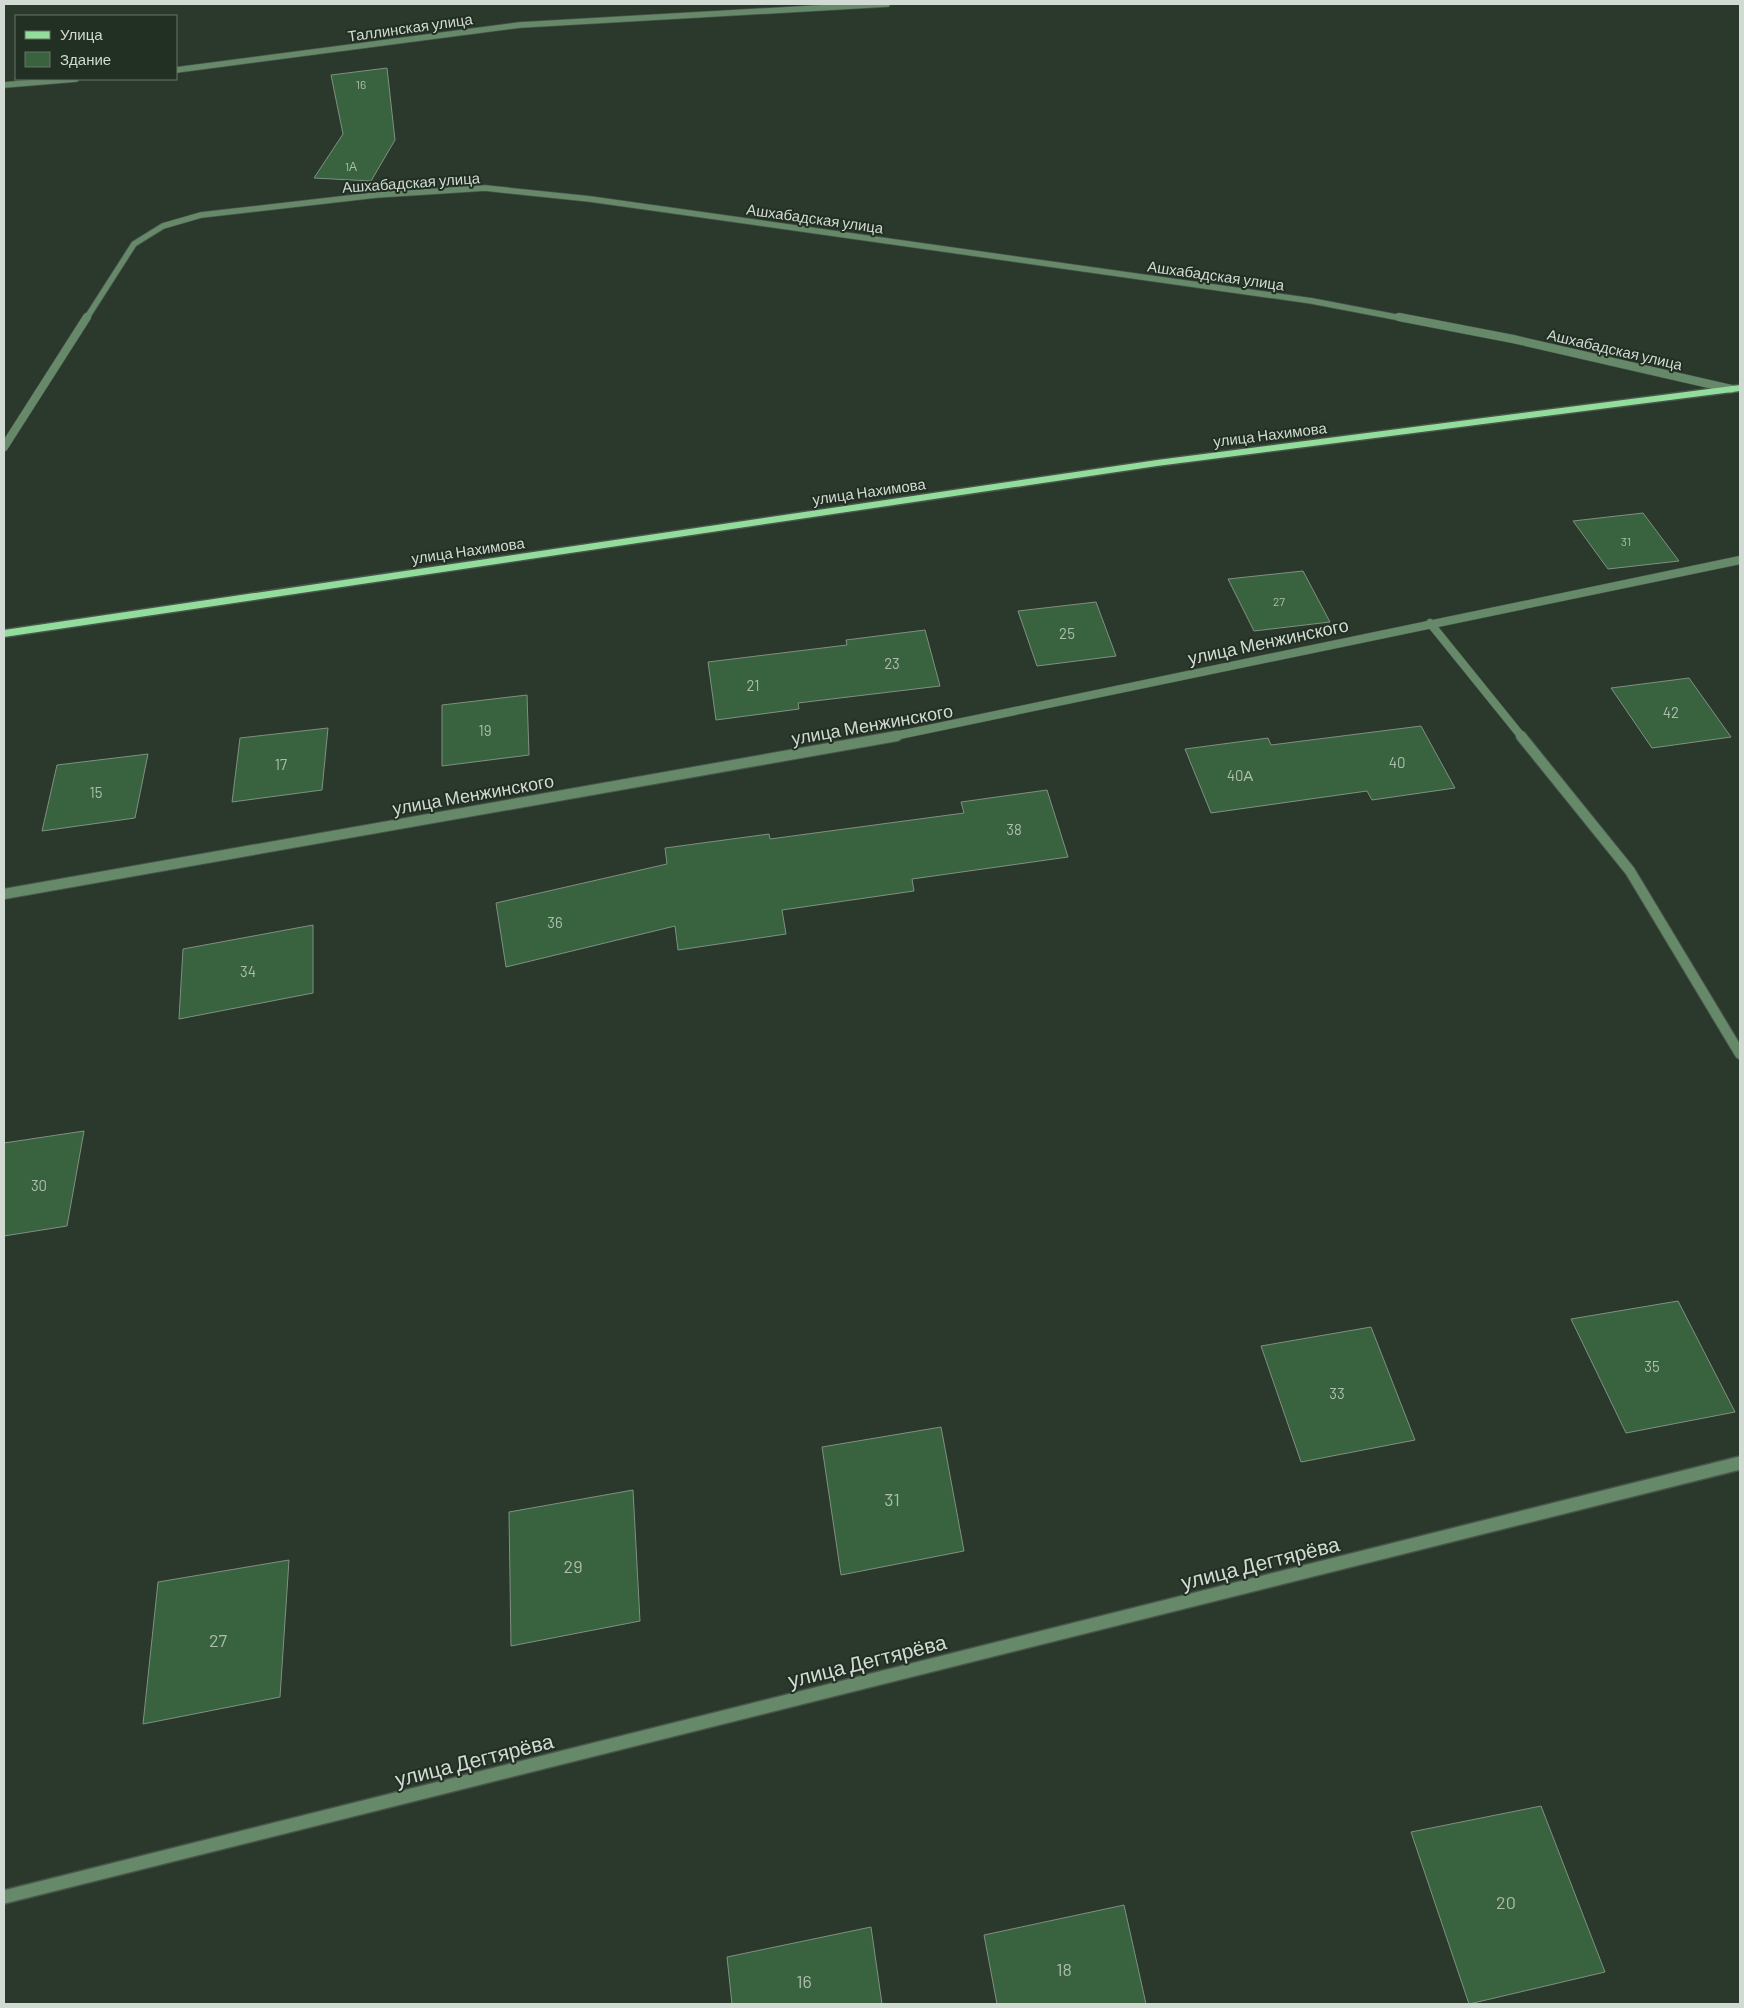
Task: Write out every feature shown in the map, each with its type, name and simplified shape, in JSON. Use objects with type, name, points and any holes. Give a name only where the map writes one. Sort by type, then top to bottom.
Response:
[{"type":"main road","name":"улица Нахимова","points":[[4,634],[1148,465],[1736,389]]},
{"type":"street","name":"Таллинская улица","points":[[178,70],[520,25],[887,4]]},
{"type":"street","points":[[4,85],[64,80]]},
{"type":"street","name":"Ашхабадская улица","points":[[4,447],[134,244],[163,226],[201,215],[376,195],[485,188],[590,199],[1312,301],[1513,339],[1736,389]]},
{"type":"street","name":"улица Менжинского","points":[[4,894],[929,730],[1430,623],[1740,560]]},
{"type":"street","points":[[1430,623],[1630,871],[1740,1054]]},
{"type":"street","name":"улица Дегтярёва","points":[[4,1897],[1740,1463]]},
{"type":"building","points":[[387,68],[395,140],[371,181],[314,178],[343,134],[331,75]]},
{"type":"building","points":[[1643,513],[1679,561],[1608,569],[1573,521]]},
{"type":"building","points":[[1303,571],[1330,622],[1254,631],[1228,579]]},
{"type":"building","points":[[1096,602],[1116,656],[1037,666],[1018,611]]},
{"type":"building","points":[[925,630],[940,686],[798,703],[799,709],[716,720],[708,662],[847,645],[846,640]]},
{"type":"building","points":[[1689,678],[1731,737],[1652,748],[1611,688]]},
{"type":"building","points":[[527,695],[529,755],[442,766],[442,705]]},
{"type":"building","points":[[1421,726],[1455,788],[1372,800],[1367,791],[1211,813],[1185,749],[1268,738],[1271,745]]},
{"type":"building","points":[[328,728],[322,790],[232,802],[240,738]]},
{"type":"building","points":[[148,754],[135,818],[42,831],[57,765]]},
{"type":"building","points":[[1047,790],[1068,857],[912,879],[914,891],[782,910],[786,934],[678,950],[675,926],[506,967],[496,903],[667,864],[665,848],[769,834],[770,839],[964,813],[961,802]]},
{"type":"building","points":[[313,925],[313,993],[179,1019],[183,949]]},
{"type":"building","points":[[84,1131],[67,1226],[4,1236],[4,1143]]},
{"type":"building","points":[[1678,1301],[1735,1412],[1626,1433],[1571,1319]]},
{"type":"building","points":[[1371,1327],[1415,1440],[1301,1462],[1261,1346]]},
{"type":"building","points":[[941,1427],[964,1551],[841,1575],[822,1447]]},
{"type":"building","points":[[633,1490],[640,1621],[511,1646],[509,1512]]},
{"type":"building","points":[[289,1560],[280,1697],[143,1724],[158,1582]]},
{"type":"building","points":[[1541,1806],[1605,1972],[1469,2004],[1411,1832]]},
{"type":"building","points":[[1124,1905],[1146,2004],[997,2004],[984,1935]]},
{"type":"building","points":[[871,1927],[882,2004],[732,2004],[727,1957]]}]
